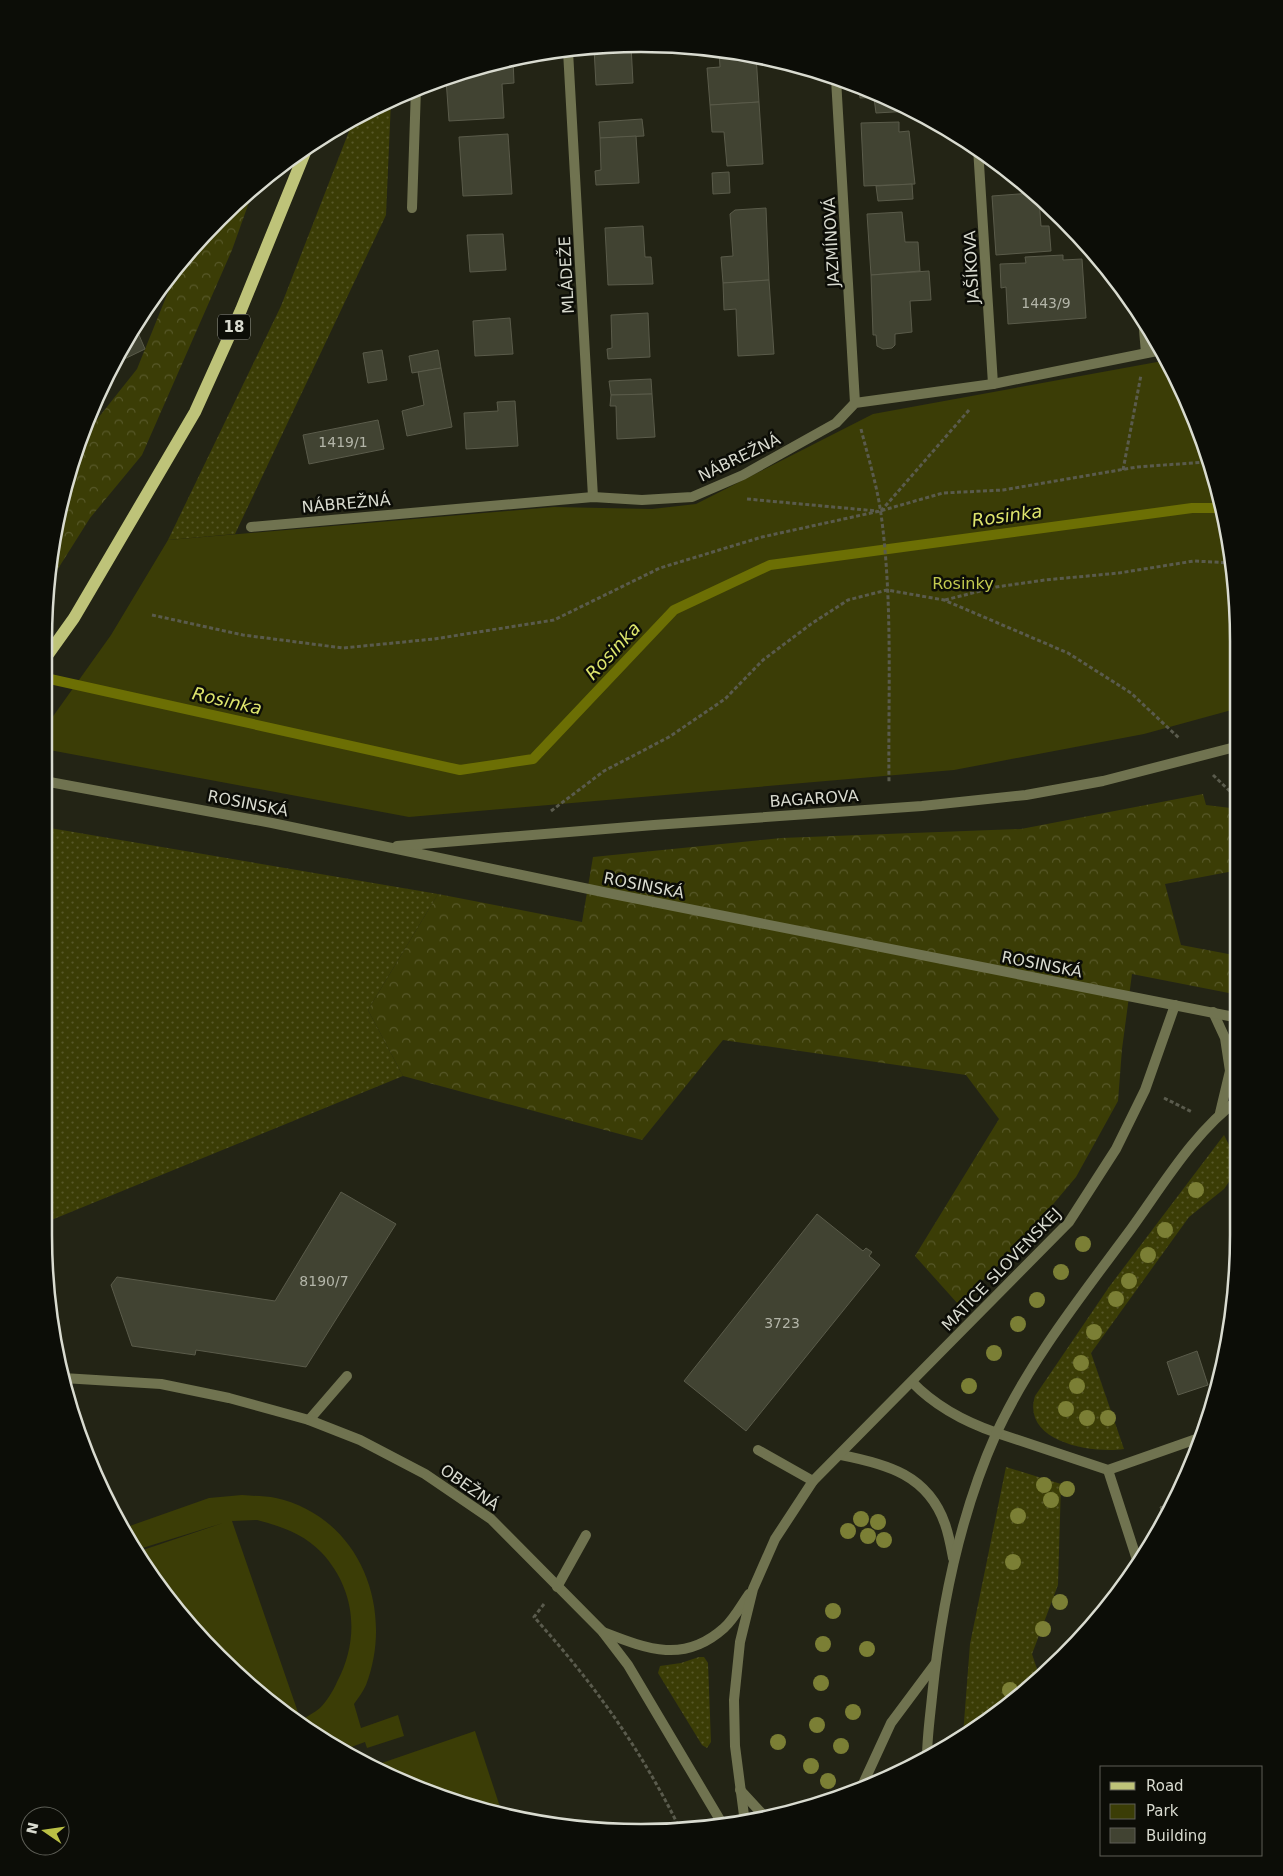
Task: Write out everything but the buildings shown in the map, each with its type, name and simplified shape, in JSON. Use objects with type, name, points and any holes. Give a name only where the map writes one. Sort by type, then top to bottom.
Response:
[{"type":"main road","name":"18","points":[[52,649],[74,618],[195,412],[241,310],[302,160]]},
{"type":"street","name":"MLÁDEŽE","points":[[568,58],[593,497]]},
{"type":"street","name":"JAZMÍNOVÁ","points":[[836,86],[855,403]]},
{"type":"street","points":[[412,208],[416,97]]},
{"type":"street","name":"JAŠÍKOVA","points":[[979,159],[992,384]]},
{"type":"street","points":[[1145,335],[1146,352]]},
{"type":"street","points":[[855,403],[992,384],[1116,361],[1154,351]]},
{"type":"street","name":"NÁBREŽNÁ","points":[[251,527],[593,497],[642,500],[692,497],[743,475],[836,423],[855,403]]},
{"type":"street","name":"BAGAROVA","points":[[386,847],[922,806],[1026,795],[1103,781],[1230,748]]},
{"type":"street","name":"ROSINSKÁ","points":[[52,782],[272,823],[603,892],[1230,1016]]},
{"type":"street","name":"MATICE SLOVENSKEJ","points":[[744,1814],[735,1746],[734,1700],[740,1642],[753,1589],[775,1539],[813,1482],[1069,1222],[1116,1149],[1145,1090],[1175,1005]]},
{"type":"street","points":[[1213,1012],[1225,1038],[1230,1071],[1220,1113]]},
{"type":"street","points":[[928,1749],[936,1663],[954,1562],[971,1497],[997,1433],[1041,1354],[1176,1167],[1220,1113],[1230,1106]]},
{"type":"street","points":[[309,1420],[347,1376]]},
{"type":"street","name":"OBEŽNÁ","points":[[71,1378],[161,1384],[229,1398],[309,1420],[360,1440],[439,1484],[491,1519],[602,1631],[628,1665],[719,1818]]},
{"type":"street","points":[[912,1382],[925,1396],[972,1424],[1108,1470],[1193,1440]]},
{"type":"street","points":[[758,1450],[813,1482]]},
{"type":"street","points":[[841,1455],[884,1464],[907,1475],[928,1494],[945,1523],[954,1562]]},
{"type":"street","points":[[1108,1470],[1135,1555]]},
{"type":"street","points":[[557,1586],[586,1535]]},
{"type":"street","name":"MATICE SLOVENSKEJ","points":[[602,1631],[645,1648],[676,1652],[699,1644],[724,1627],[753,1589]]},
{"type":"street","points":[[865,1780],[891,1723],[936,1663]]},
{"type":"street","points":[[739,1789],[760,1811]]},
{"type":"path","points":[[1123,470],[1146,352]]},
{"type":"path","points":[[880,511],[992,384]]},
{"type":"path","points":[[855,403],[880,511],[884,537],[887,590],[889,783]]},
{"type":"path","points":[[152,615],[243,635],[343,648],[434,639],[554,620],[660,568],[762,537],[880,511],[943,494],[1003,490],[1123,470],[1202,462]]},
{"type":"path","points":[[744,499],[880,511]]},
{"type":"path","points":[[944,600],[996,587],[1045,580],[1119,573],[1194,561],[1225,563]]},
{"type":"path","points":[[548,813],[604,770],[669,737],[725,699],[764,660],[811,624],[848,600],[887,590],[944,600],[1068,653],[1131,693],[1230,791]]},
{"type":"path","points":[[1162,1097],[1192,1112]]},
{"type":"path","points":[[557,1586],[534,1617],[578,1666],[619,1721],[657,1782],[677,1822]]},
{"type":"green space","points":[[391,109],[386,215],[235,534],[168,540],[281,306],[350,130]]},
{"type":"green space","points":[[249,203],[232,250],[142,455],[90,518],[58,569],[64,527],[73,489],[95,422],[137,369],[169,290],[199,253]]},
{"type":"green space","name":"Rosinky","points":[[1160,362],[1186,416],[1199,452],[1219,527],[1229,603],[1230,710],[1144,734],[954,770],[409,817],[52,750],[52,718],[111,635],[168,540],[554,507],[652,509],[696,504],[873,414]]},
{"type":"green space","points":[[1203,794],[1206,805],[1230,808],[1230,872],[1165,884],[1181,945],[1230,954],[1230,993],[1132,974],[1122,1049],[1118,1101],[1076,1177],[1017,1247],[958,1304],[915,1256],[999,1119],[966,1075],[723,1040],[642,1140],[403,1076],[368,1010],[438,894],[582,922],[593,857],[781,838],[1021,829]]},
{"type":"green space","points":[[52,828],[438,894],[368,1010],[403,1076],[52,1220]]},
{"type":"green space","points":[[1224,1135],[1230,1147],[1230,1180],[1224,1189],[1189,1217],[1091,1353],[1124,1449],[1110,1450],[1078,1447],[1062,1442],[1038,1424],[1033,1412],[1035,1396],[1109,1287]]},
{"type":"green space","points":[[1006,1467],[1061,1484],[1058,1585],[1032,1654],[1037,1670],[1000,1702],[964,1727],[970,1644]]},
{"type":"green space","points":[[242,1495],[276,1498],[305,1508],[330,1525],[349,1545],[363,1570],[372,1597],[376,1626],[374,1656],[366,1685],[354,1704],[361,1728],[398,1715],[404,1736],[367,1748],[365,1742],[351,1747],[305,1718],[320,1708],[335,1685],[344,1666],[351,1632],[348,1598],[342,1582],[333,1566],[307,1540],[283,1528],[257,1520],[232,1521],[298,1713],[253,1677],[225,1651],[174,1593],[144,1550],[223,1523],[143,1548],[129,1526],[209,1498]]},
{"type":"green space","points":[[704,1657],[708,1663],[711,1742],[707,1748],[702,1745],[658,1673],[660,1666],[681,1663]]},
{"type":"green space","points":[[475,1731],[500,1805],[452,1792],[416,1779],[381,1763]]},
{"type":"waterway","name":"Rosinka","points":[[52,679],[460,770],[533,759],[674,610],[770,565],[1192,508],[1214,508]]}]
